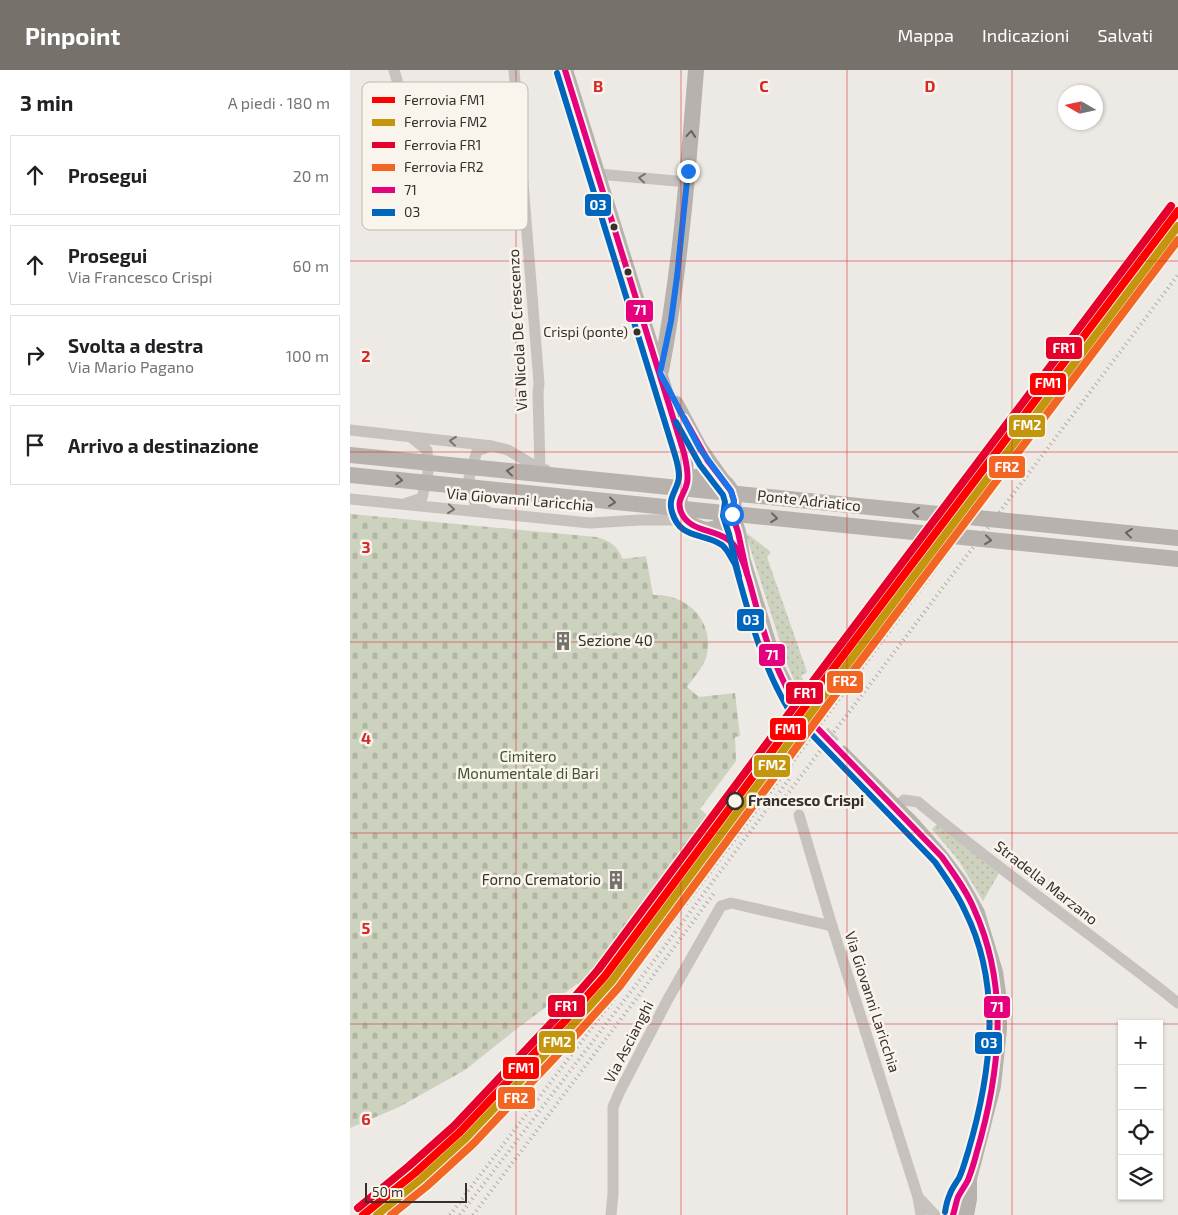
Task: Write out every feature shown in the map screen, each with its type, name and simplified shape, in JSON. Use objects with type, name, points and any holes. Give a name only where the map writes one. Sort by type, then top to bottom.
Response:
[{"type":"main road","points":[[564,70],[684,453],[687,484]]},
{"type":"main road","points":[[696,70],[677,277],[671,321],[660,373],[700,449],[733,495],[734,504],[728,521],[720,526],[705,530]]},
{"type":"main road","name":"Ponte Adriatico","points":[[350,454],[1178,538]]},
{"type":"main road","name":"Ponte Adriatico","points":[[350,476],[1178,559]]},
{"type":"main road","points":[[722,480],[714,476],[703,476],[693,479],[687,484],[682,492],[680,504],[682,514],[688,523],[728,539],[734,545],[742,561],[774,662],[790,697]]},
{"type":"main road","points":[[732,514],[738,532],[742,561]]},
{"type":"main road","points":[[842,754],[913,825],[942,857],[959,881],[977,913],[995,972],[999,1000],[997,1056],[992,1086],[969,1179],[969,1199],[966,1215]]},
{"type":"main road","points":[[953,1215],[958,1197],[969,1179]]},
{"type":"street","points":[[394,70],[398,82]]},
{"type":"street","points":[[598,174],[687,182]]},
{"type":"street","name":"Via Nicola De Crescenzo","points":[[527,230],[539,383],[540,469]]},
{"type":"street","points":[[350,430],[492,446],[508,450],[540,469],[687,484]]},
{"type":"street","points":[[403,504],[422,498],[428,473],[427,450],[411,437]]},
{"type":"street","points":[[487,512],[475,504],[469,478],[477,452],[492,446]]},
{"type":"street","name":"Via Giovanni Laricchia","points":[[350,499],[590,523],[640,520],[672,520],[688,523]]},
{"type":"street","name":"Stradella Marzano","points":[[895,808],[904,800],[918,802],[1178,1003]]},
{"type":"street","name":"Via Giovanni Laricchia","points":[[800,815],[832,926],[918,1197],[921,1215]]},
{"type":"street","name":"Via Ascianghi","points":[[611,1215],[613,1194],[613,1107],[668,999],[721,906],[731,903],[832,926]]},
{"type":"street","points":[[918,1197],[934,1215]]},
{"type":"green space","name":"Cimitero Monumentale di Bari","points":[[350,514],[596,537],[612,544],[623,559],[646,556],[653,595],[677,599],[688,605],[703,622],[707,633],[706,658],[687,687],[699,697],[735,693],[740,736],[735,737],[736,761],[700,809],[712,819],[660,889],[658,896],[587,987],[577,984],[465,1070],[399,1107],[350,1128]]},
{"type":"green space","points":[[745,532],[771,552],[767,557],[807,672],[801,676],[807,686],[810,685],[811,692],[806,699],[795,682],[787,664]]},
{"type":"green space","points":[[937,824],[999,873],[983,901],[959,861],[932,829]]},
{"type":"tunnel","points":[[791,697],[797,707],[842,754]]},
{"type":"railway","points":[[450,1215],[754,814],[1178,241]]},
{"type":"railway","points":[[783,800],[1178,275]]},
{"type":"railway","points":[[460,1215],[632,990],[790,778]]},
{"type":"railway","points":[[473,1215],[714,893]]},
{"type":"rail line","name":"FR1","points":[[358,1208],[454,1126],[558,1016],[598,970],[1171,206]]},
{"type":"rail line","name":"FM1","points":[[363,1215],[415,1173],[460,1132],[605,976],[827,677],[1178,211]]},
{"type":"rail line","name":"FM2","points":[[377,1215],[421,1179],[466,1138],[612,981],[834,682],[1178,226]]},
{"type":"rail line","name":"FR2","points":[[391,1215],[427,1186],[473,1144],[619,987],[841,687],[1178,240]]},
{"type":"transit line","name":"71","points":[[565,70],[684,453],[688,479],[680,500],[681,512],[685,519],[692,524],[723,537],[736,548],[747,573],[770,651],[797,707],[942,857],[967,895],[985,939],[993,969],[997,1000],[998,1031],[995,1062],[991,1094],[975,1158],[968,1180],[958,1197],[953,1215]]},
{"type":"transit line","name":"03","points":[[557,73],[677,461],[679,479],[671,503],[676,521],[686,531],[715,541],[726,549],[735,564],[751,621],[764,658],[780,695],[790,712],[935,862],[958,898],[977,940],[985,970],[989,1000],[987,1062],[983,1092],[968,1152],[960,1175],[948,1198],[945,1212]]},
{"type":"transit line","name":"71","points":[[684,418],[708,461],[731,491],[734,501],[732,514],[747,574]]},
{"type":"transit line","name":"03","points":[[676,422],[700,465],[723,495],[725,502],[723,516],[739,577]]},
{"type":"place","name":"Crispi (ponte)","points":[[637,332]]},
{"type":"place","name":"Sezione 40","points":[[563,641]]},
{"type":"place","name":"Francesco Crispi","points":[[735,801]]},
{"type":"place","name":"Forno Crematorio","points":[[616,880]]},
{"type":"route","points":[[688,171],[671,321],[660,373],[700,449],[731,491],[734,501],[732,514]]}]
